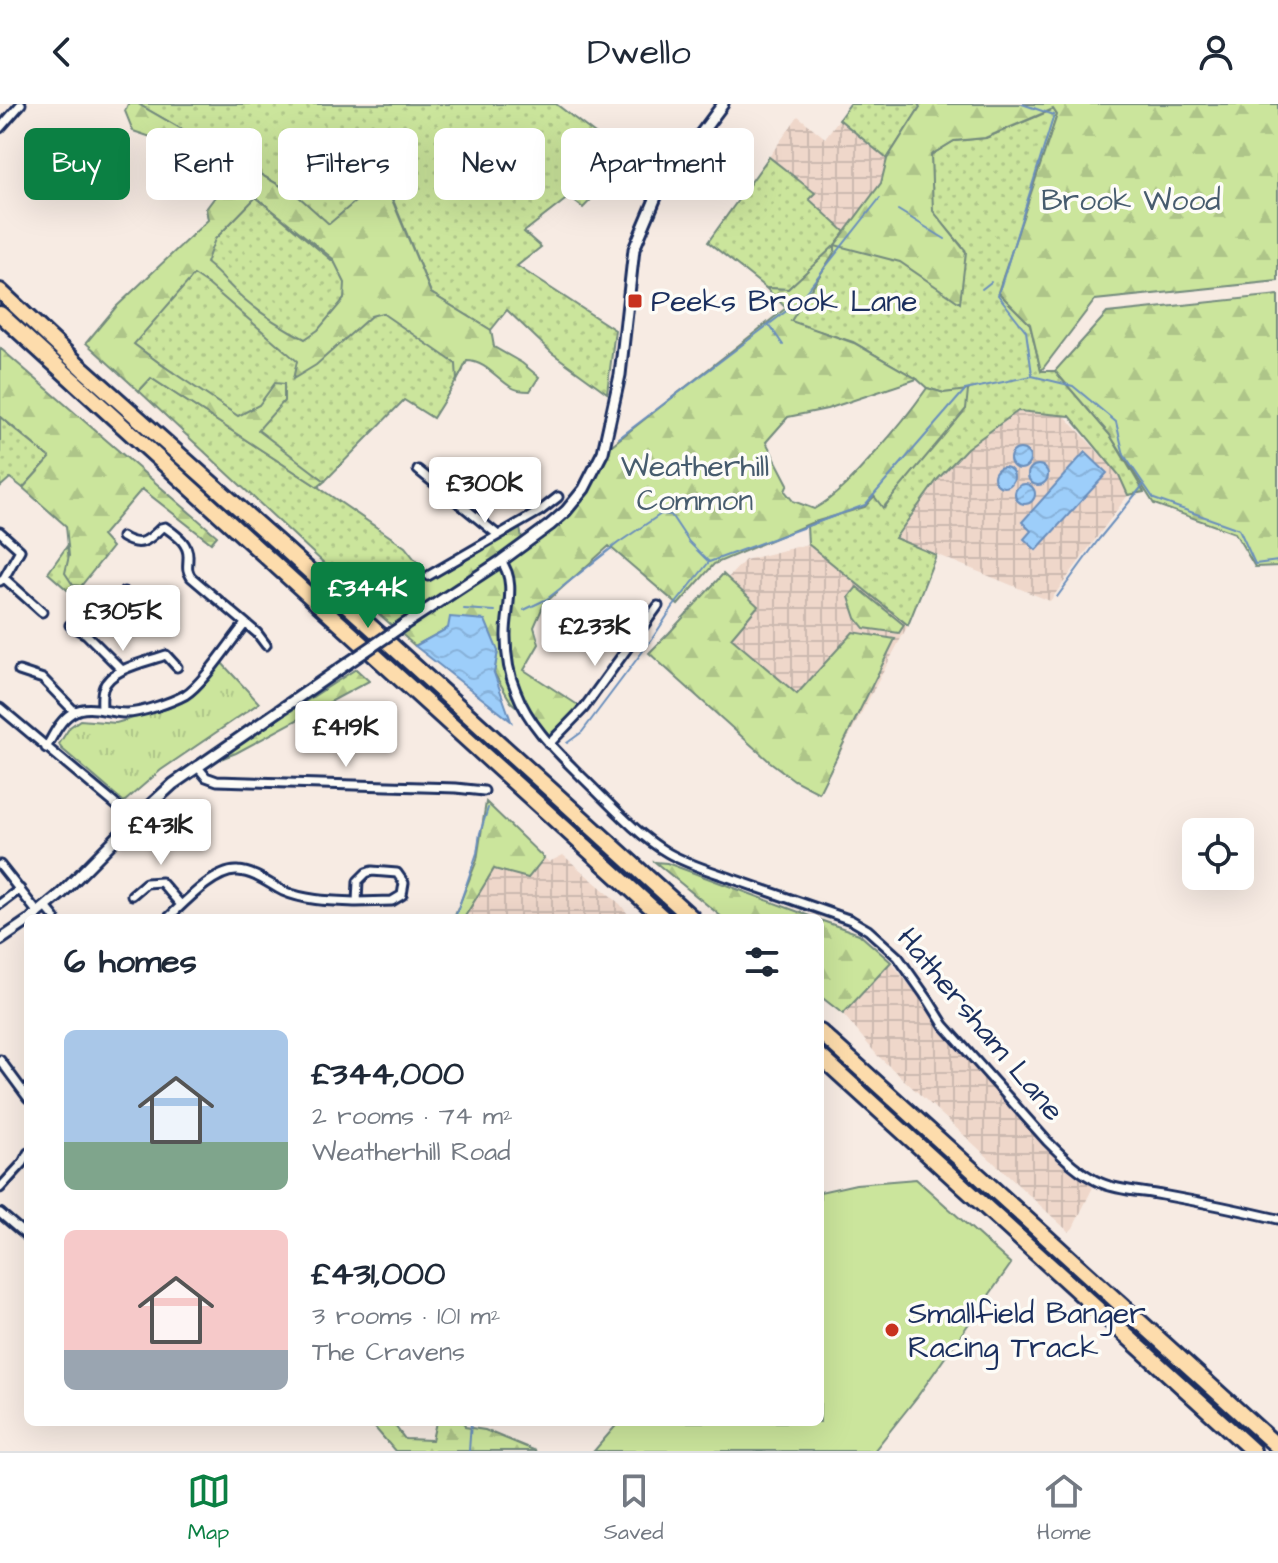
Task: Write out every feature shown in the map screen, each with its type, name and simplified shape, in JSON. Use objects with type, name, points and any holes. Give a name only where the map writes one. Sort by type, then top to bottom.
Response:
[{"type":"highway","points":[[0,291],[688,914]]},
{"type":"highway","points":[[0,314],[659,914]]},
{"type":"highway","points":[[824,1036],[1278,1447]]},
{"type":"highway","points":[[824,1060],[1253,1451]]},
{"type":"street","points":[[0,128],[21,104]]},
{"type":"street","points":[[37,914],[68,888],[173,784],[501,561],[566,511],[584,489],[603,452],[620,375],[634,249],[659,190],[723,104]]},
{"type":"street","points":[[418,470],[498,535]]},
{"type":"street","points":[[428,576],[540,511],[558,497]]},
{"type":"street","points":[[540,511],[550,525]]},
{"type":"street","points":[[122,537],[140,543],[153,538],[165,527],[187,548],[187,571],[191,577],[257,633],[266,645]]},
{"type":"street","points":[[0,532],[20,550],[2,580],[26,603],[42,612]]},
{"type":"street","name":"Hathersham Lane","points":[[501,561],[510,581],[506,635],[508,664],[515,691],[549,744],[654,844],[690,863],[851,920],[868,930],[898,957],[944,1025],[1047,1141],[1084,1174],[1122,1189],[1278,1219]]},
{"type":"street","points":[[86,634],[124,592]]},
{"type":"street","points":[[549,744],[584,708],[658,606]]},
{"type":"street","points":[[46,748],[63,720],[74,711],[134,712],[184,695],[197,684],[245,624]]},
{"type":"street","points":[[70,625],[86,634],[122,670]]},
{"type":"street","points":[[102,710],[103,687],[122,670],[166,655],[177,667]]},
{"type":"street","points":[[19,671],[43,679],[74,711]]},
{"type":"street","points":[[0,708],[134,820]]},
{"type":"street","points":[[197,766],[206,777],[217,781],[442,787],[484,791]]},
{"type":"street","points":[[0,865],[35,914]]},
{"type":"street","points":[[172,914],[216,877],[237,870],[285,892],[319,900],[357,902],[398,899],[404,889],[402,877],[391,872],[366,873],[358,881],[357,902]]},
{"type":"street","points":[[132,895],[146,883],[161,882],[181,905]]},
{"type":"street","points":[[0,904],[20,889]]},
{"type":"street","points":[[0,940],[24,923]]},
{"type":"street","points":[[0,1060],[24,1093]]},
{"type":"street","points":[[0,1188],[24,1161]]},
{"type":"street","points":[[0,1213],[24,1234]]},
{"type":"shaded area","points":[[798,116],[825,138],[839,119],[887,159],[881,183],[845,232],[809,198],[814,192],[769,157]]},
{"type":"shaded area","points":[[1018,412],[1065,416],[1119,475],[1128,495],[1050,601],[896,538],[938,480],[968,448]]},
{"type":"shaded area","points":[[808,544],[908,625],[819,793],[653,656],[745,560]]},
{"type":"shaded area","points":[[563,855],[628,914],[466,914],[494,869],[528,878],[544,858],[549,862]]},
{"type":"shaded area","points":[[891,962],[979,1072],[1064,1166],[1093,1187],[1069,1232],[877,1055],[843,1014]]},
{"type":"green space","points":[[128,104],[138,104],[180,128],[146,128],[146,135],[133,131],[125,111]]},
{"type":"green space","points":[[138,104],[556,104],[587,128],[561,128],[561,200],[565,200],[524,232],[541,247],[517,266],[615,330],[607,393],[552,353],[507,310],[491,330],[431,293],[393,200],[418,200],[418,128],[278,128],[278,184],[262,175],[262,128],[180,128]]},
{"type":"green space","points":[[850,104],[918,104],[920,107],[887,159],[839,119]]},
{"type":"green space","name":"Brook Wood","points":[[918,104],[1278,104],[1278,281],[1095,300],[1041,371],[1030,324],[998,292],[1057,115],[1053,109],[985,138],[954,141],[931,155],[933,211],[966,252],[960,303],[900,262],[835,245],[881,183],[887,159],[920,107]]},
{"type":"green space","points":[[1054,109],[1057,115],[1002,296],[1030,324],[1041,371],[1055,371],[1110,435],[1144,492],[1128,495],[1119,475],[1070,416],[1018,411],[967,448],[937,480],[895,538],[936,555],[908,625],[808,544],[807,526],[864,505],[875,496],[884,508],[968,391],[944,393],[927,388],[853,342],[790,322],[835,251],[835,246],[788,289],[766,288],[708,242],[738,200],[754,200],[754,178],[769,157],[815,193],[809,199],[845,232],[835,245],[932,221],[966,251],[932,211],[931,155],[954,141],[986,138]]},
{"type":"green space","points":[[262,175],[278,184],[278,200],[302,200],[329,224],[357,200],[392,200],[431,293],[491,330],[494,347],[539,377],[530,391],[520,390],[506,384],[485,367],[467,361],[457,381],[456,364],[382,313],[371,316],[316,365],[293,379],[297,361],[194,275],[134,344],[238,416],[259,405],[275,383],[284,384],[284,401],[258,430],[325,481],[318,487],[151,378],[139,391],[86,343],[116,307],[208,220],[206,209],[213,200],[253,200],[215,239],[206,263],[258,310],[305,339],[318,330],[344,299],[345,283],[333,259],[260,200]]},
{"type":"green space","points":[[253,200],[260,200],[463,370],[433,418],[404,400],[325,481],[133,344],[215,239]]},
{"type":"green space","points":[[302,200],[358,200],[329,225]]},
{"type":"green space","points":[[573,200],[591,200],[583,208]]},
{"type":"green space","name":"Weatherhill Common","points":[[835,245],[835,251],[791,321],[854,343],[917,379],[827,409],[788,417],[766,442],[788,484],[785,491],[793,501],[814,509],[839,491],[889,437],[927,388],[944,393],[968,390],[966,409],[883,508],[874,496],[865,507],[811,523],[714,564],[678,605],[609,546],[544,604],[534,627],[539,644],[524,670],[581,707],[549,735],[511,702],[494,673],[498,651],[448,628],[415,646],[369,605],[396,589],[428,576],[519,524],[523,543],[566,511],[603,452],[786,308],[766,288],[788,289]]},
{"type":"green space","name":"Brook Wood","points":[[1278,295],[1278,566],[1255,567],[1235,533],[1154,504],[1110,435],[1055,371],[1107,313]]},
{"type":"green space","points":[[0,348],[217,536],[211,543],[142,489],[102,536],[112,547],[81,586],[73,585],[65,573],[69,556],[66,526],[23,488],[50,458],[0,416]]},
{"type":"green space","points":[[151,378],[405,547],[428,576],[396,589],[369,605],[139,391]]},
{"type":"green space","points":[[0,417],[50,458],[23,488],[10,478],[0,487]]},
{"type":"green space","points":[[67,546],[73,585],[81,586],[73,595],[48,573]]},
{"type":"green space","points":[[723,574],[758,606],[731,638],[797,694],[853,632],[895,639],[819,793],[794,780],[769,761],[649,653]]},
{"type":"green space","points":[[857,587],[904,625],[899,633],[864,628],[856,618],[849,597]]},
{"type":"green space","points":[[221,662],[259,703],[161,770],[124,802],[61,748],[59,744],[70,727],[80,720],[116,723],[169,708],[195,694]]},
{"type":"green space","points":[[356,669],[369,681],[236,753],[210,763]]},
{"type":"green space","points":[[486,802],[544,858],[528,878],[494,869],[466,914],[456,914],[477,860]]},
{"type":"green space","points":[[655,862],[667,863],[804,914],[718,914]]},
{"type":"green space","points":[[824,921],[859,934],[891,962],[843,1014],[824,999]]},
{"type":"green space","name":"Smallfield Banger Racing Track","points":[[916,1179],[1011,1264],[917,1397],[874,1451],[594,1451],[616,1426],[824,1426],[824,1191],[856,1184]]},
{"type":"green space","points":[[373,1426],[395,1426],[405,1439],[432,1440],[435,1426],[465,1426],[485,1430],[536,1451],[395,1451]]},
{"type":"water","points":[[1020,449],[1027,452],[1030,459],[1027,466],[1020,469],[1013,466],[1010,459],[1013,452]]},
{"type":"water","points":[[1085,452],[1107,473],[1036,550],[1024,539],[1031,531],[1022,522]]},
{"type":"water","points":[[1038,465],[1045,468],[1048,475],[1045,482],[1038,485],[1031,482],[1028,475],[1031,468]]},
{"type":"water","points":[[1004,467],[1011,470],[1014,477],[1011,484],[1004,487],[997,484],[994,477],[997,470]]},
{"type":"water","points":[[1025,484],[1032,487],[1035,494],[1032,501],[1025,504],[1018,501],[1015,494],[1018,487]]},
{"type":"water","points":[[450,617],[485,620],[498,651],[494,673],[511,721],[415,646],[448,628]]},
{"type":"waterway","points":[[1022,104],[1054,115],[998,295],[1026,331],[1032,374]]},
{"type":"waterway","points":[[619,438],[797,303],[880,198]]},
{"type":"waterway","points":[[898,210],[945,239]]},
{"type":"waterway","points":[[982,289],[991,282]]},
{"type":"waterway","points":[[770,326],[783,345]]},
{"type":"waterway","points":[[567,743],[582,732],[709,562],[865,505],[965,390],[1032,376],[1073,386],[1116,422],[1124,455],[1154,499],[1239,529],[1255,564],[1278,561]]},
{"type":"waterway","points":[[1057,597],[1144,484]]},
{"type":"waterway","points":[[524,610],[547,599],[618,543],[661,514],[671,515],[689,542],[709,562]]},
{"type":"waterway","points":[[464,609],[495,611]]},
{"type":"waterway","points":[[456,914],[488,808]]},
{"type":"waterway","points":[[469,1451],[471,1426]]},
{"type":"place","name":"Peeks Brook Lane","points":[[635,301]]},
{"type":"place","name":"Smallfield Banger Racing Track","points":[[892,1330]]}]
